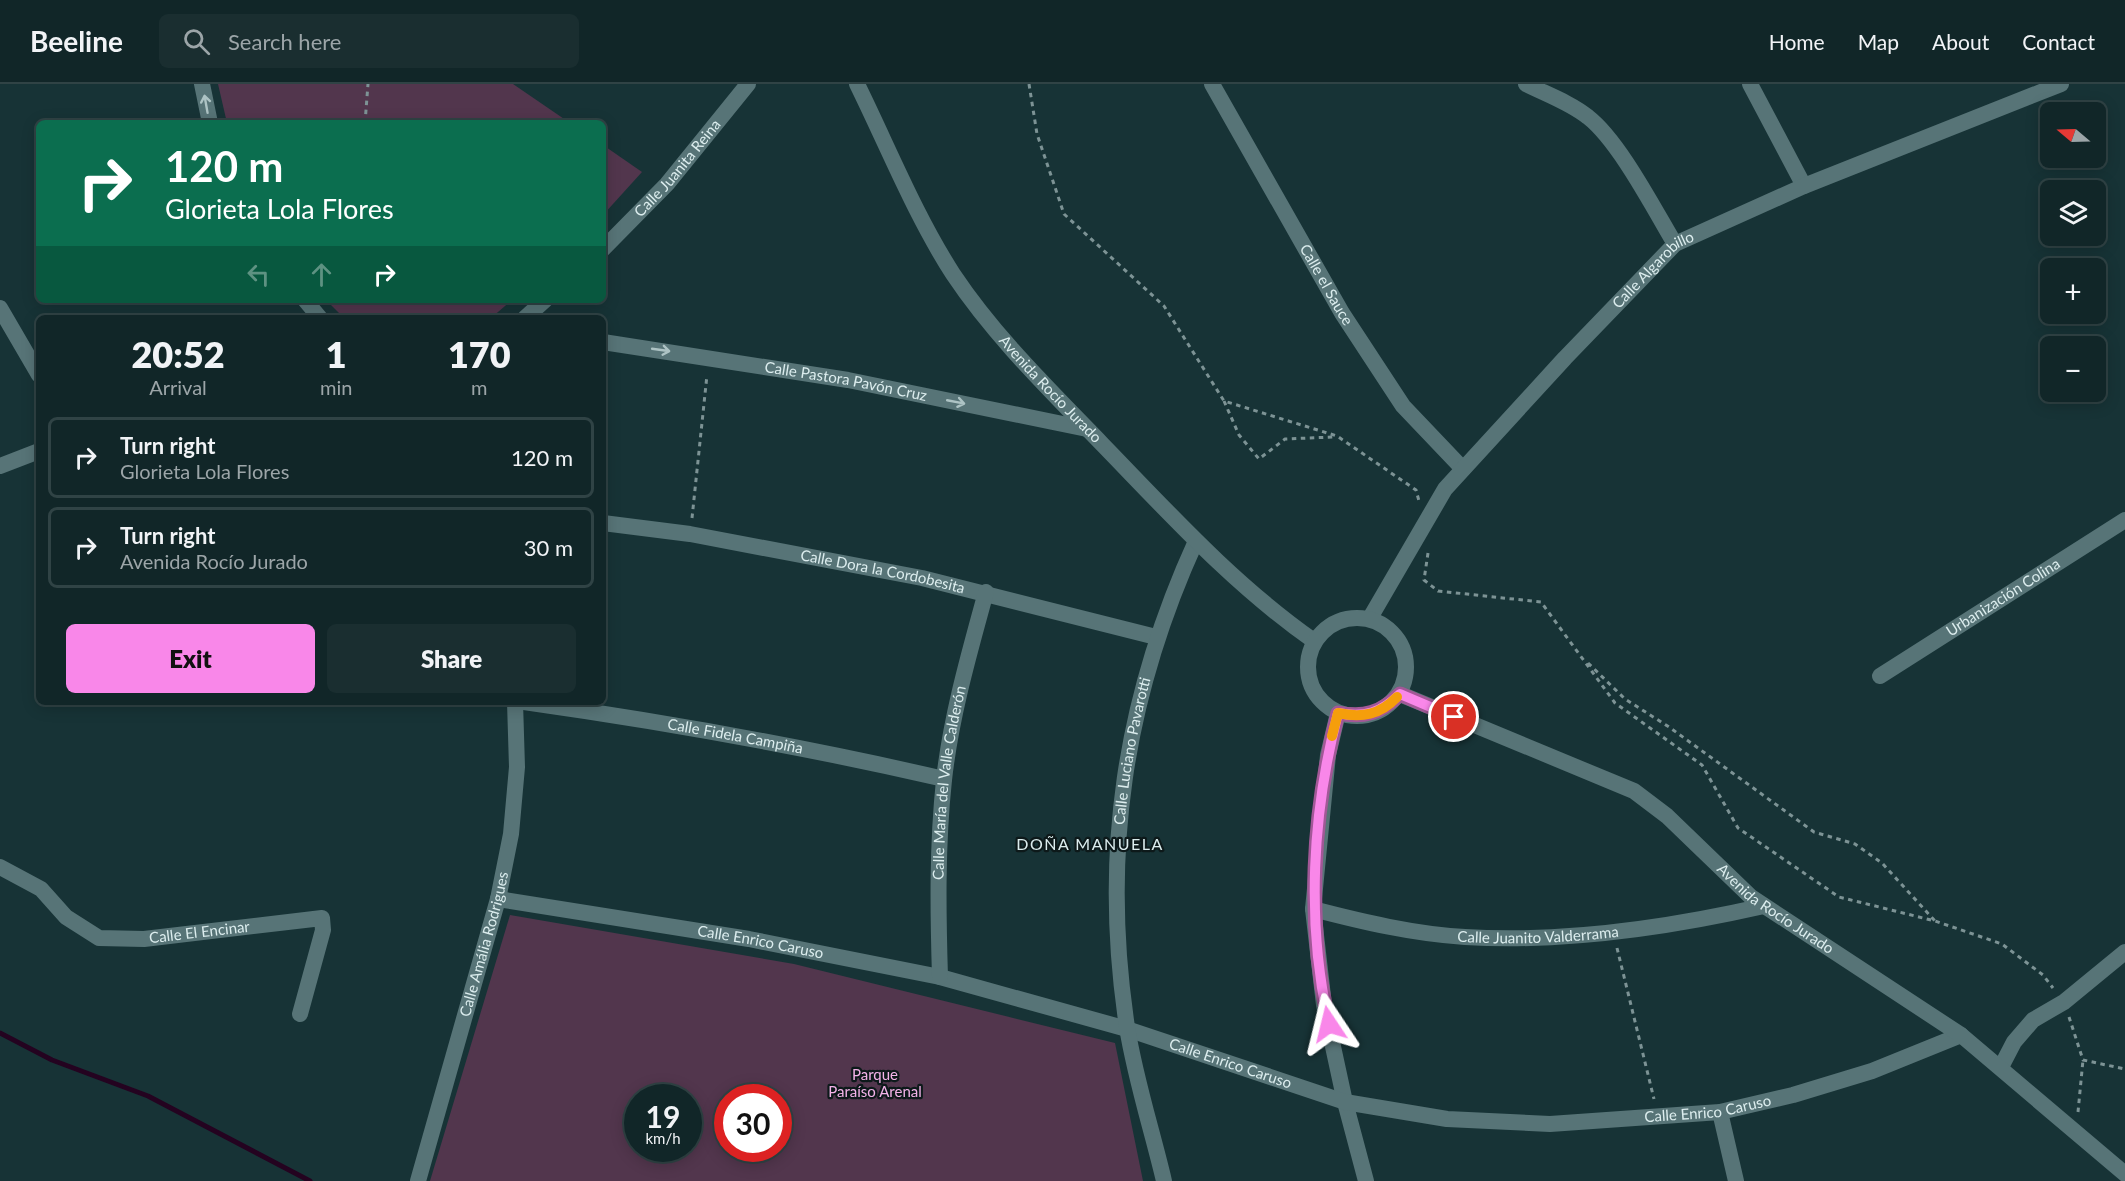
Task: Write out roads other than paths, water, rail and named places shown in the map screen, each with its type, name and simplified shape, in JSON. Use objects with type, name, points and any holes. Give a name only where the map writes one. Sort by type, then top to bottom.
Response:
[{"type":"street","points":[[202,84],[209,120]]},
{"type":"street","name":"Calle Juanita Reina","points":[[606,246],[667,184],[748,84]]},
{"type":"street","name":"Avenida Rocío Jurado","points":[[857,84],[914,201],[953,273],[1012,350],[1196,541],[1280,617],[1314,641]]},
{"type":"street","name":"Calle el Sauce","points":[[1212,84],[1342,313],[1403,406],[1463,469]]},
{"type":"street","points":[[1526,84],[1587,116],[1602,130],[1636,179],[1675,244]]},
{"type":"street","points":[[1750,84],[1804,186]]},
{"type":"street","name":"Calle Algarobillo","points":[[1370,618],[1445,489],[1675,244],[1804,186],[2061,84]]},
{"type":"street","points":[[308,303],[318,315]]},
{"type":"street","points":[[528,315],[542,303]]},
{"type":"street","points":[[0,308],[36,370]]},
{"type":"street","name":"Calle Pastora Pavón Cruz","points":[[606,342],[848,380],[1087,429]]},
{"type":"street","points":[[0,466],[36,452]]},
{"type":"street","name":"Urbanización Colina","points":[[1880,676],[2125,520]]},
{"type":"street","name":"Calle Dora la Cordobesita","points":[[606,523],[690,534],[879,569],[986,592],[1156,637]]},
{"type":"street","name":"Calle Luciano Pavarotti","points":[[1164,1181],[1127,1029],[1117,950],[1115,871],[1121,791],[1135,713],[1156,637],[1196,541]]},
{"type":"street","name":"Calle María del Valle Calderón","points":[[940,977],[937,878],[944,779],[954,717],[986,592]]},
{"type":"street","points":[[1349,617],[1370,618],[1386,626],[1398,639],[1406,655],[1406,673],[1400,694],[1374,713],[1356,717],[1338,713],[1324,704],[1313,691],[1307,674],[1308,657],[1314,641],[1329,625],[1349,617]]},
{"type":"street","name":"Avenida Rocío Jurado","points":[[1400,694],[1488,732],[1600,774],[1634,791],[1667,816],[1739,887],[1764,906],[1961,1035],[2125,1174]]},
{"type":"street","name":"Calle Amália Rodrigues","points":[[419,1178],[498,899],[512,834],[517,767],[515,705]]},
{"type":"street","name":"Calle Fidela Campiña","points":[[543,705],[724,733],[828,752],[944,779]]},
{"type":"street","points":[[1338,713],[1328,754],[1313,909],[1324,1005],[1345,1102],[1366,1181]]},
{"type":"street","name":"Calle El Encinar","points":[[0,867],[41,889],[66,916],[99,938],[144,939],[322,918],[323,930],[300,1014]]},
{"type":"street","name":"Calle Enrico Caruso","points":[[498,899],[749,939],[940,977],[1127,1029],[1345,1102],[1447,1119],[1550,1124],[1720,1112],[1792,1095],[1872,1071],[1961,1035]]},
{"type":"street","name":"Calle Juanito Valderrama","points":[[1313,909],[1388,928],[1464,937],[1541,939],[1612,932],[1764,906]]},
{"type":"street","points":[[2001,1067],[2014,1042],[2033,1020],[2064,1002],[2125,952]]},
{"type":"street","points":[[1720,1112],[1736,1181]]},
{"type":"waterway","points":[[0,1033],[52,1060],[148,1096],[310,1181]]},
{"type":"district","name":"DOÑA MANUELA","points":[[1090,844]]},
{"type":"park label","name":"Parque Paraíso Arenal","points":[[875,1084]]}]
